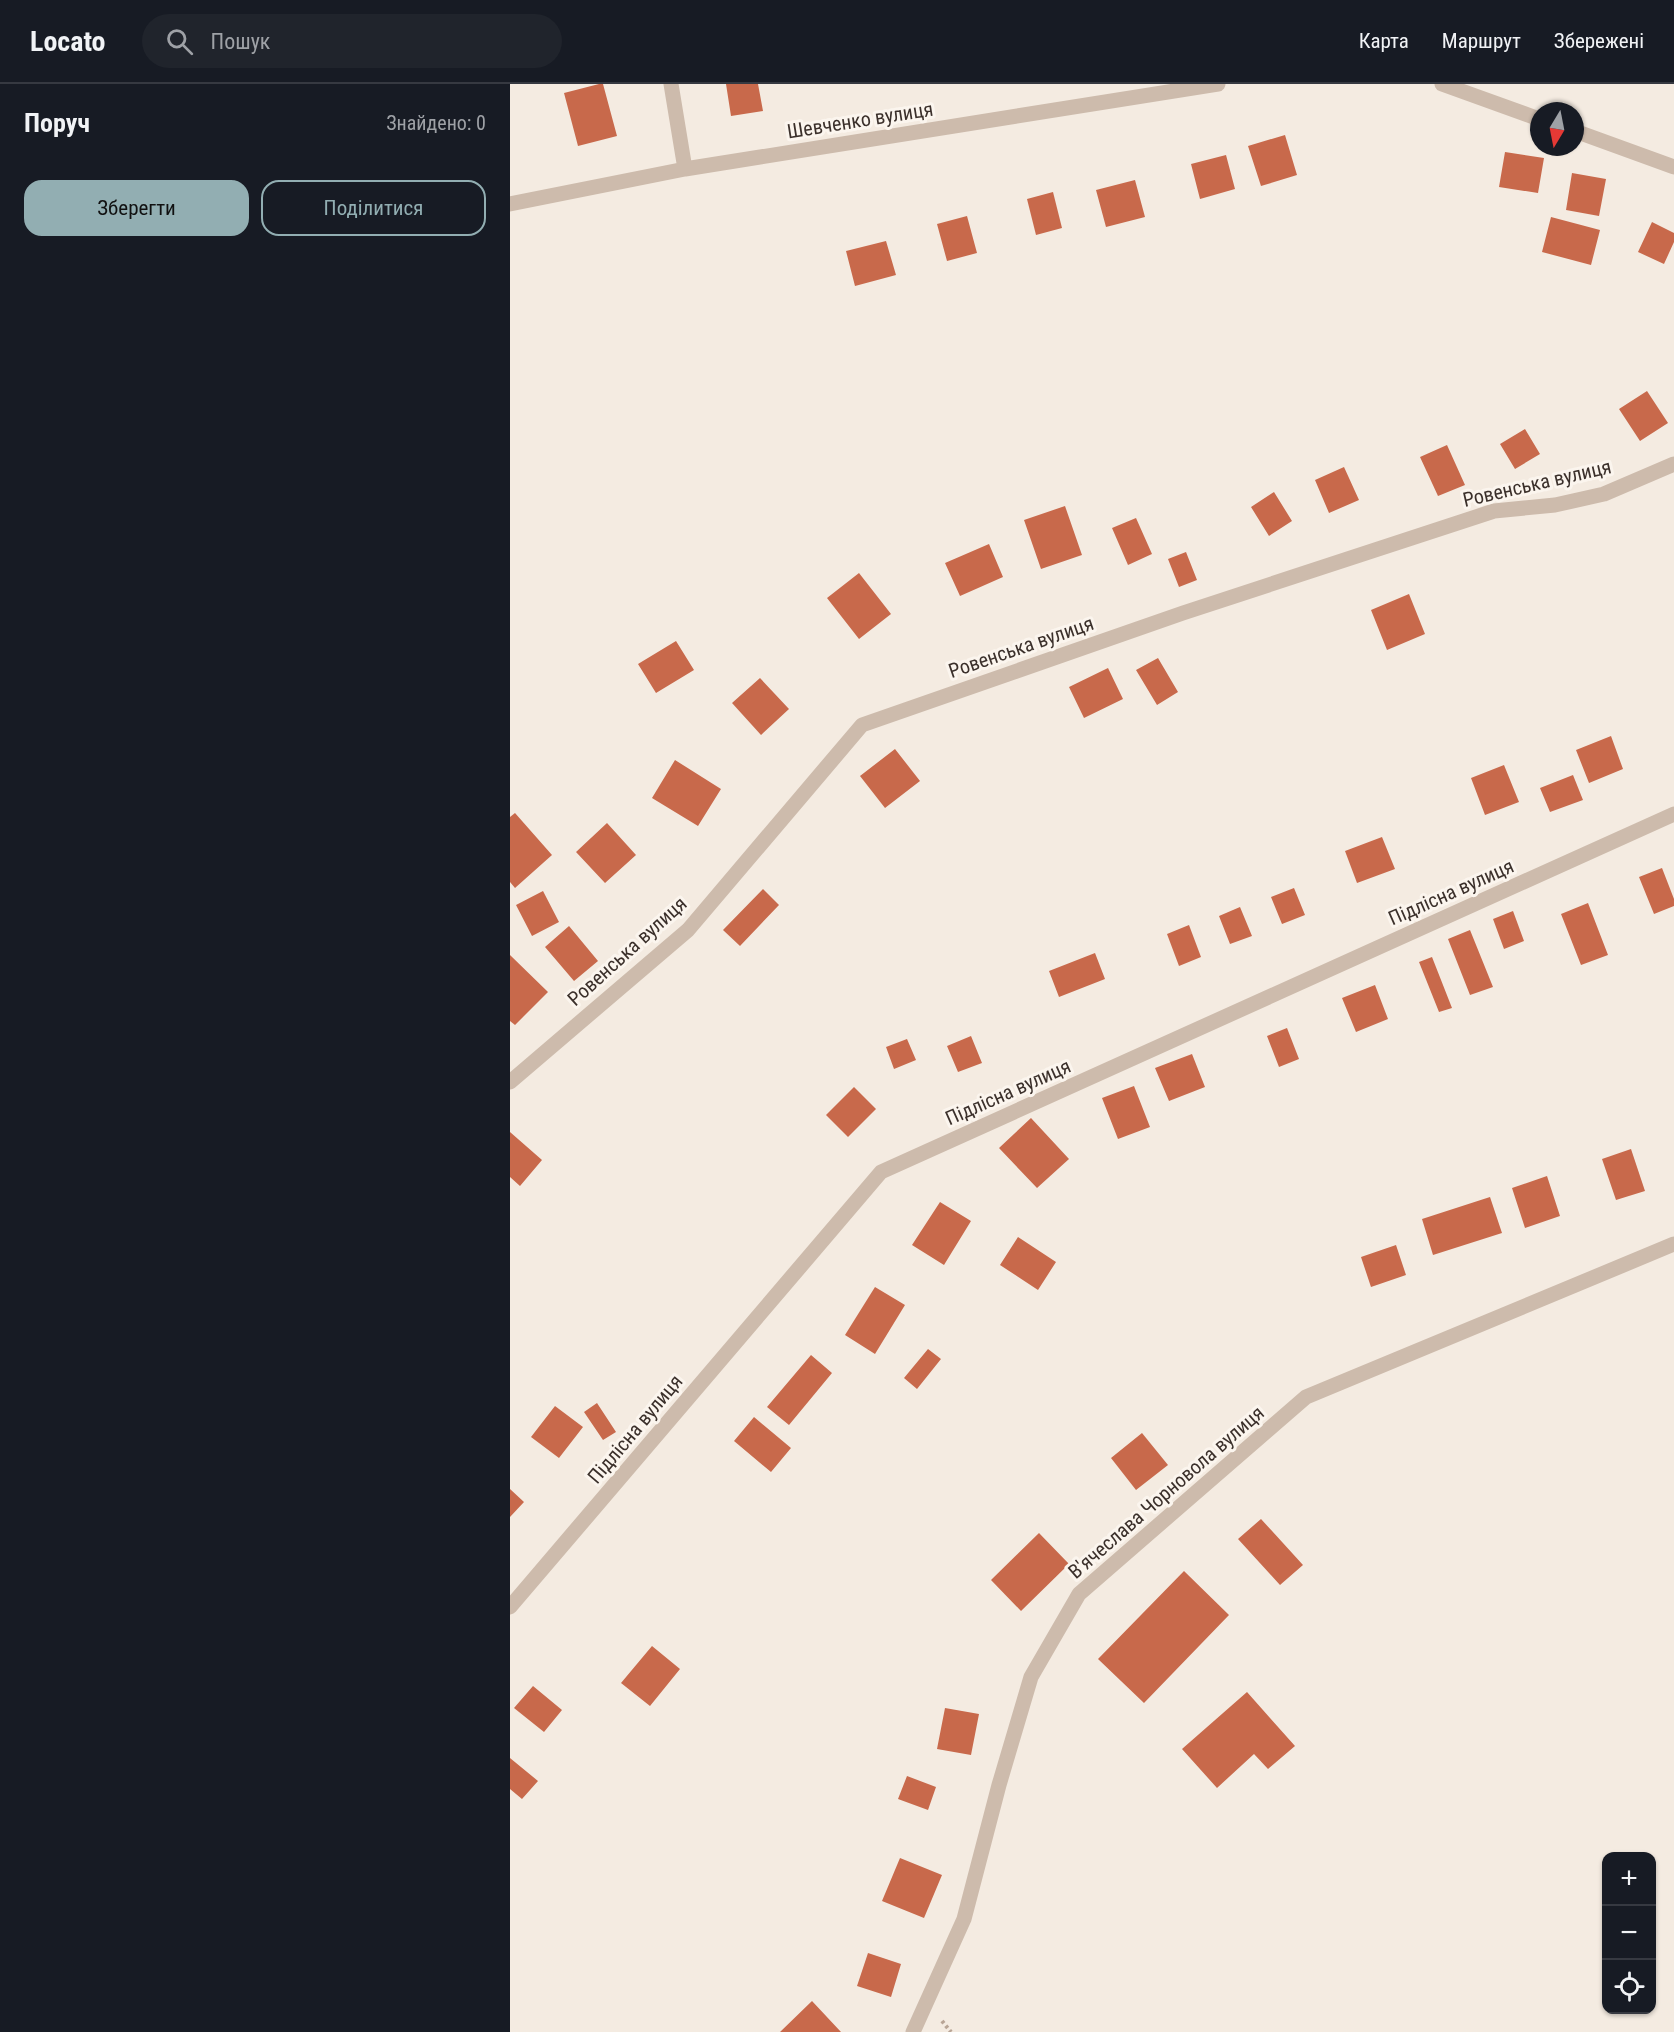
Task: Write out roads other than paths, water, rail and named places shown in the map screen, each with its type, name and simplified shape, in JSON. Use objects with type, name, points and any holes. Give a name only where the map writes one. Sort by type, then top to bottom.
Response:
[{"type":"street","points":[[671,84],[685,169]]},
{"type":"street","name":"Шевченко вулиця","points":[[510,204],[685,169],[1218,84]]},
{"type":"street","points":[[1442,84],[1530,116]]},
{"type":"street","points":[[1584,135],[1674,167]]},
{"type":"street","name":"Ровенська вулиця","points":[[510,1082],[688,930],[862,725],[1172,617],[1494,511],[1555,505],[1604,494],[1674,464]]},
{"type":"street","name":"Підлісна вулиця","points":[[510,1608],[880,1172],[1674,814]]},
{"type":"street","name":"В'ячеслава Чорновола вулиця","points":[[913,2032],[964,1919],[999,1785],[1031,1677],[1079,1594],[1306,1397],[1674,1244]]}]
